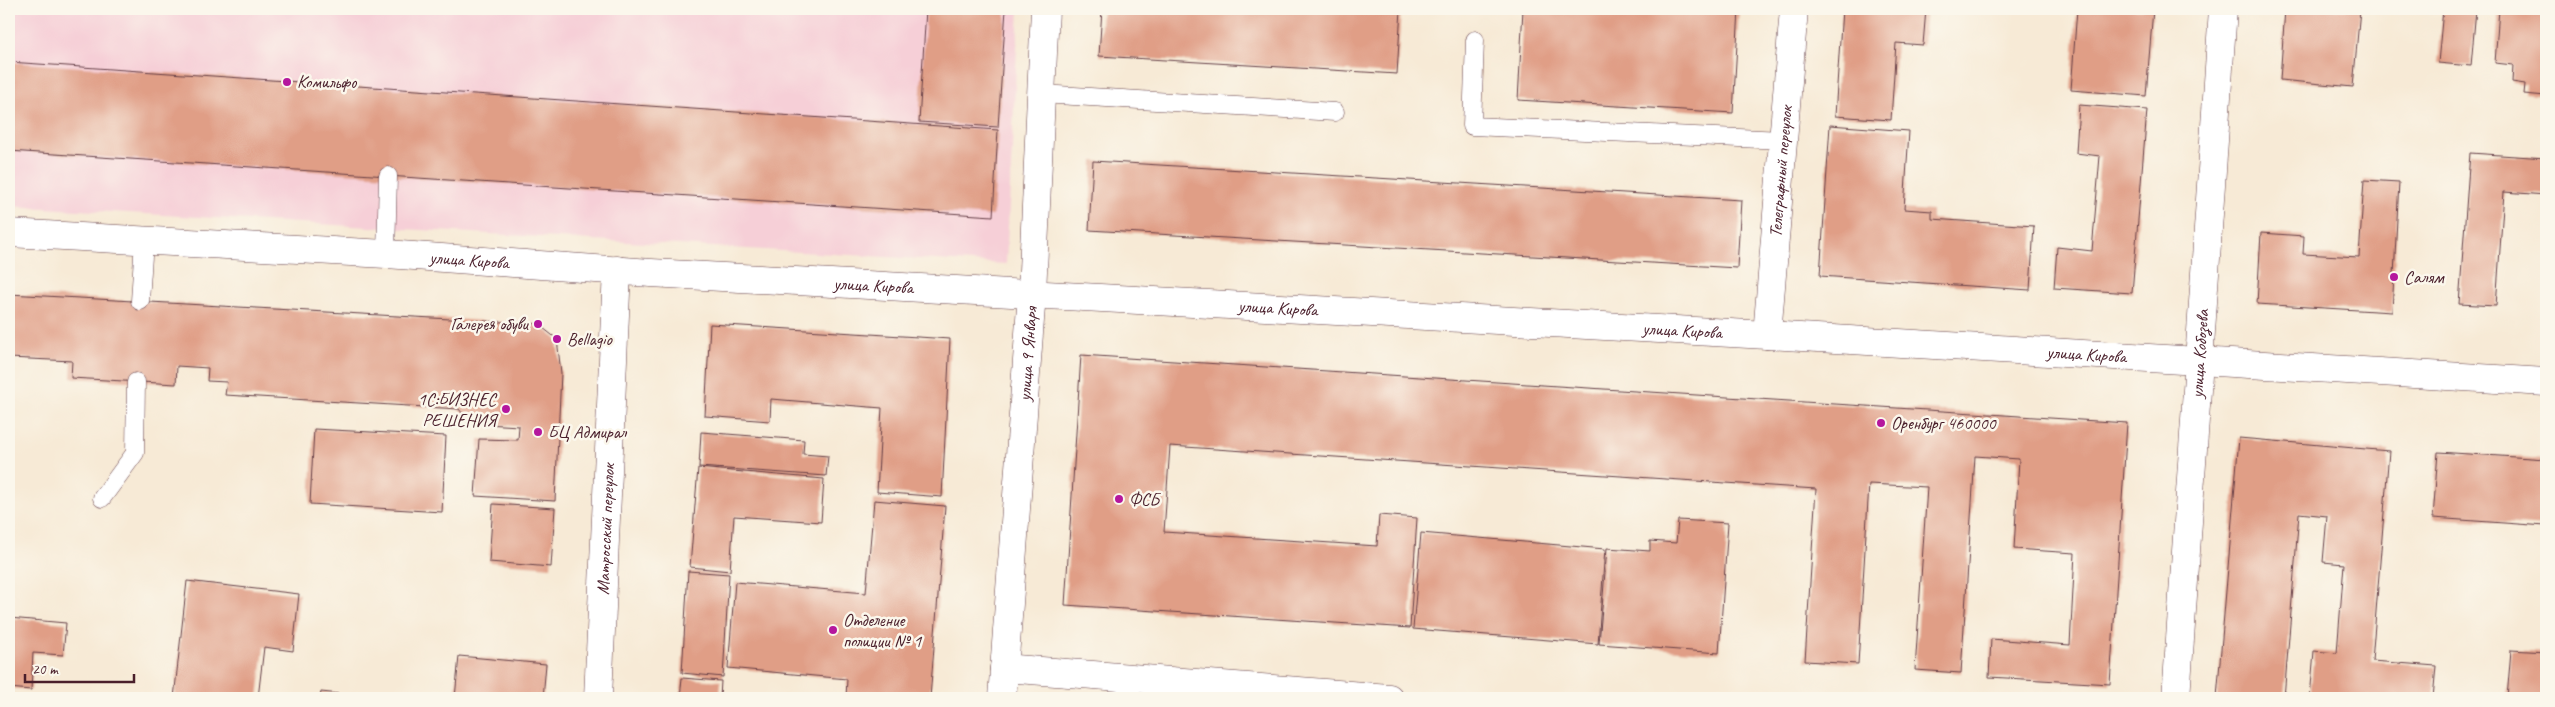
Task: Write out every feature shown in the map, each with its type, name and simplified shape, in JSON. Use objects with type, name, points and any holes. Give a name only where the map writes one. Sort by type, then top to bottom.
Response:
[{"type":"main road","name":"улица 9 Января","points":[[1002,698],[1032,293],[1044,9]]},
{"type":"main road","name":"Телеграфный переулок","points":[[1767,335],[1794,9]]},
{"type":"main road","name":"улица Кобозева","points":[[2176,698],[2223,9]]},
{"type":"main road","name":"улица Кирова","points":[[9,233],[386,254],[617,270],[2199,360],[2546,382]]},
{"type":"main road","name":"Матросский переулок","points":[[598,698],[617,270]]},
{"type":"main road","points":[[1004,668],[1389,698]]},
{"type":"lane","points":[[1476,40],[1472,126],[1783,140]]},
{"type":"lane","points":[[1041,94],[1335,112]]},
{"type":"lane","points":[[386,254],[388,176]]},
{"type":"lane","points":[[140,301],[144,241]]},
{"type":"lane","points":[[102,498],[135,453],[136,382]]},
{"type":"shaded area","points":[[9,9],[1019,9],[1006,264],[9,206]]},
{"type":"building","points":[[926,9],[1006,9],[998,127],[919,122]]},
{"type":"building","points":[[1102,9],[1401,9],[1397,74],[1099,56]]},
{"type":"building","points":[[1523,9],[1739,9],[1733,113],[1518,100]]},
{"type":"building","points":[[1842,9],[1926,9],[1923,45],[1896,43],[1891,120],[1835,116]]},
{"type":"building","points":[[2077,9],[2153,9],[2146,96],[2071,90]]},
{"type":"building","points":[[2285,9],[2360,9],[2353,87],[2280,80]]},
{"type":"building","points":[[2443,9],[2476,9],[2471,66],[2438,63]]},
{"type":"building","points":[[2499,9],[2546,9],[2546,96],[2524,94],[2525,84],[2512,82],[2513,65],[2495,63]]},
{"type":"building","points":[[9,62],[998,130],[993,216],[9,151]]},
{"type":"building","points":[[2079,105],[2147,110],[2132,293],[2054,288],[2057,247],[2092,251],[2100,156],[2076,153]]},
{"type":"building","points":[[1830,125],[1909,131],[1904,209],[1932,211],[1932,219],[2034,226],[2030,290],[1820,276]]},
{"type":"building","points":[[2470,153],[2546,158],[2546,195],[2504,192],[2496,306],[2459,304]]},
{"type":"building","points":[[1093,161],[1741,200],[1737,268],[1089,230]]},
{"type":"building","points":[[2364,180],[2399,182],[2392,312],[2257,304],[2261,233],[2304,236],[2303,254],[2359,257]]},
{"type":"building","points":[[9,294],[538,324],[557,339],[561,373],[555,501],[475,496],[479,439],[518,440],[519,426],[470,423],[459,409],[225,395],[227,382],[207,381],[208,368],[177,366],[176,384],[71,378],[72,361],[9,358]]},
{"type":"building","points":[[710,324],[950,339],[942,497],[877,492],[882,408],[771,399],[770,421],[705,416]]},
{"type":"building","points":[[1081,355],[2127,423],[2110,684],[1989,677],[1991,639],[2070,645],[2075,553],[2014,549],[2019,459],[1975,456],[1961,673],[1915,670],[1927,487],[1869,484],[1858,664],[1805,661],[1816,489],[1170,446],[1164,532],[1377,546],[1379,515],[1417,518],[1410,628],[1065,605]]},
{"type":"building","points":[[314,429],[446,436],[442,512],[310,504]]},
{"type":"building","points":[[701,432],[804,440],[803,454],[828,456],[826,476],[699,467]]},
{"type":"building","points":[[2239,438],[2389,451],[2372,661],[2436,666],[2433,698],[2310,698],[2314,651],[2337,653],[2344,564],[2323,562],[2327,516],[2299,513],[2284,698],[2217,697]]},
{"type":"building","points":[[2438,452],[2546,459],[2546,526],[2433,518]]},
{"type":"building","points":[[698,468],[824,479],[821,522],[734,516],[730,571],[690,567]]},
{"type":"building","name":"Отделение полиции № 1","points":[[874,500],[945,506],[930,698],[846,698],[847,679],[728,668],[735,582],[866,593]]},
{"type":"building","points":[[493,504],[555,508],[551,567],[489,562]]},
{"type":"building","points":[[1678,520],[1728,523],[1719,653],[1599,644],[1607,548],[1650,551],[1650,541],[1676,543]]},
{"type":"building","points":[[1421,533],[1605,549],[1598,644],[1413,629]]},
{"type":"building","points":[[688,571],[729,574],[723,677],[682,673]]},
{"type":"building","points":[[187,581],[299,594],[293,651],[264,647],[258,698],[174,698]]},
{"type":"building","points":[[9,618],[66,623],[63,655],[33,653],[31,690],[9,688]]},
{"type":"building","points":[[2511,650],[2546,652],[2546,698],[2507,698]]},
{"type":"building","points":[[459,656],[546,664],[543,698],[455,698]]},
{"type":"building","points":[[682,678],[721,681],[720,698],[680,698]]},
{"type":"building","points":[[321,692],[370,697],[370,698],[320,698]]},
{"type":"place","name":"Комильфо","points":[[287,82]]},
{"type":"place","name":"Салям","points":[[2394,277]]},
{"type":"place","name":"Галерея обуви","points":[[538,324]]},
{"type":"place","name":"Bellagio","points":[[557,339]]},
{"type":"place","name":"1С:БИЗНЕС РЕШЕНИЯ","points":[[506,409]]},
{"type":"place","name":"Оренбург 460000","points":[[1881,423]]},
{"type":"place","name":"БЦ Адмирал","points":[[538,432]]},
{"type":"place","name":"ФСБ","points":[[1119,499]]},
{"type":"place","name":"Отделение полиции № 1","points":[[833,630]]}]
